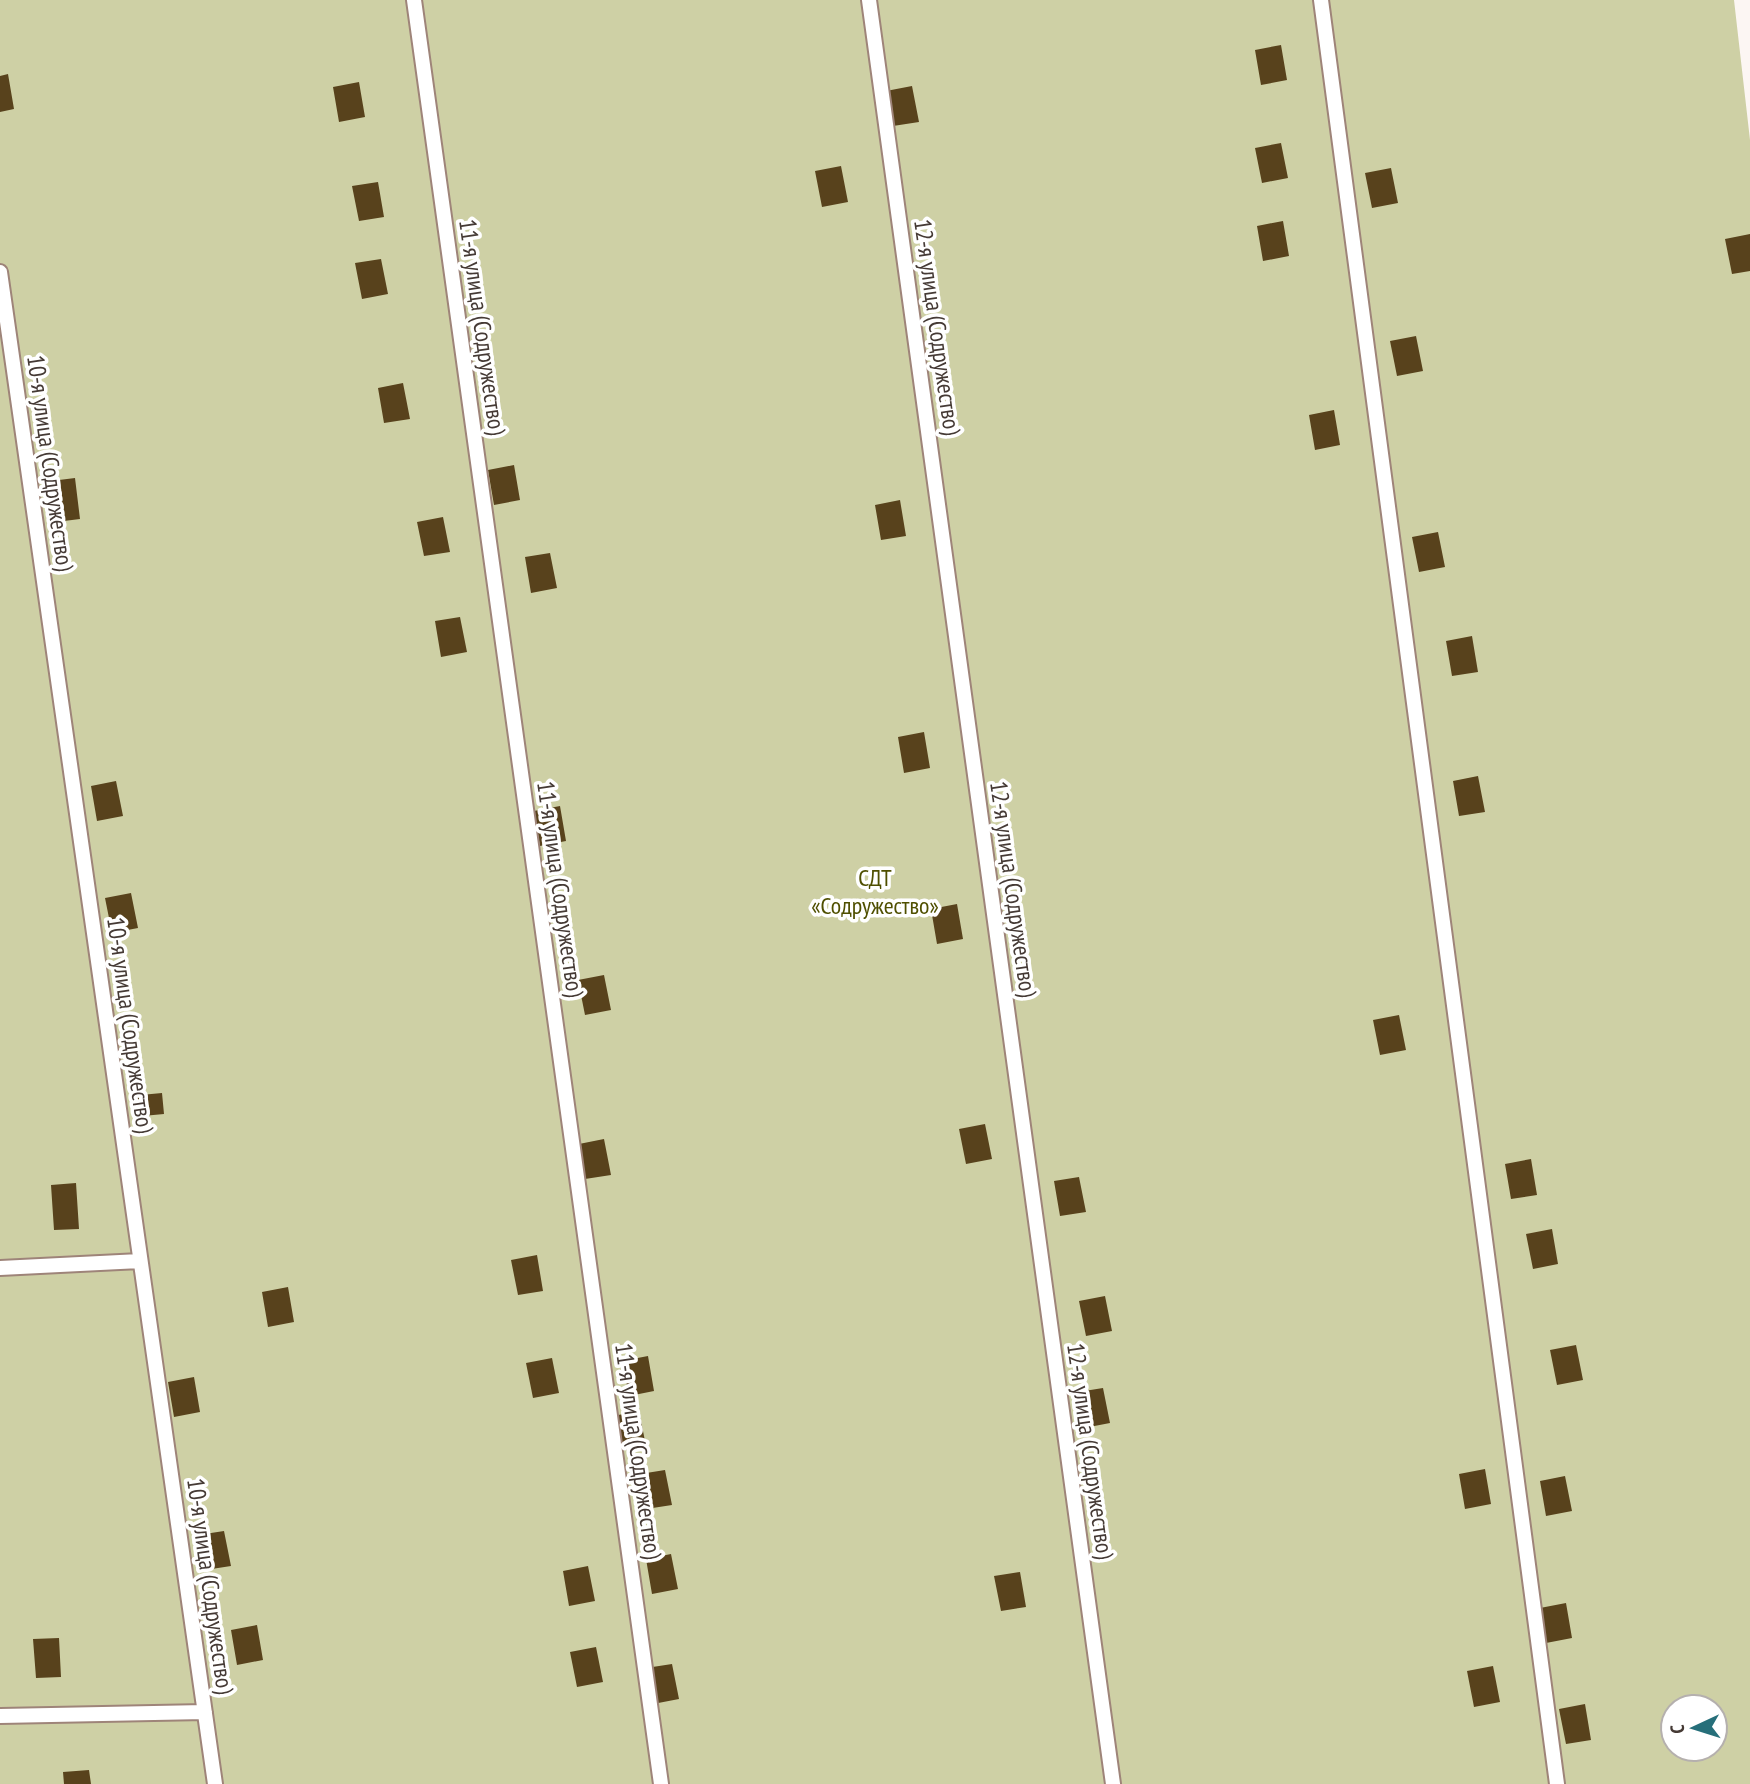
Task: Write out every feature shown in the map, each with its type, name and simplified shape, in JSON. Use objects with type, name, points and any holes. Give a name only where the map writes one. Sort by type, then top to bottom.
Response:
[{"type":"lane","name":"11-я улица (Содружество)","points":[[414,0],[661,1784]]},
{"type":"lane","name":"12-я улица (Содружество)","points":[[869,0],[1113,1784]]},
{"type":"lane","points":[[1321,0],[1557,1784]]},
{"type":"lane","name":"10-я улица (Содружество)","points":[[0,272],[215,1784]]},
{"type":"lane","points":[[0,1268],[140,1261]]},
{"type":"lane","points":[[0,1716],[205,1712]]},
{"type":"green space","name":"СДТ «Содружество»","points":[[0,0],[1734,0],[1750,140],[1750,1784],[0,1784]]},
{"type":"building","points":[[1281,45],[1287,80],[1261,85],[1255,50]]},
{"type":"building","points":[[8,74],[14,109],[0,112],[0,76]]},
{"type":"building","points":[[359,82],[365,117],[339,122],[333,87]]},
{"type":"building","points":[[912,86],[919,122],[893,126],[886,91]]},
{"type":"building","points":[[1281,143],[1288,178],[1262,183],[1255,148]]},
{"type":"building","points":[[841,166],[848,202],[822,207],[815,171]]},
{"type":"building","points":[[1391,168],[1398,203],[1372,208],[1365,173]]},
{"type":"building","points":[[378,182],[384,217],[359,221],[352,186]]},
{"type":"building","points":[[1283,221],[1289,256],[1263,261],[1257,226]]},
{"type":"building","points":[[1750,234],[1750,271],[1732,274],[1725,239]]},
{"type":"building","points":[[381,259],[388,294],[362,299],[355,263]]},
{"type":"building","points":[[1416,336],[1423,371],[1397,376],[1390,341]]},
{"type":"building","points":[[403,383],[410,419],[384,423],[378,388]]},
{"type":"building","points":[[1334,410],[1340,445],[1315,450],[1309,415]]},
{"type":"building","points":[[514,465],[520,500],[494,505],[488,470]]},
{"type":"building","points":[[75,478],[80,519],[48,523],[43,482]]},
{"type":"building","points":[[900,500],[906,536],[881,540],[875,505]]},
{"type":"building","points":[[443,517],[450,552],[424,556],[417,522]]},
{"type":"building","points":[[1438,532],[1445,567],[1419,572],[1412,537]]},
{"type":"building","points":[[550,553],[557,588],[531,593],[525,557]]},
{"type":"building","points":[[460,617],[467,652],[441,657],[435,621]]},
{"type":"building","points":[[1472,636],[1478,672],[1452,676],[1446,641]]},
{"type":"building","points":[[924,732],[930,768],[904,773],[898,737]]},
{"type":"building","points":[[1478,776],[1485,812],[1459,816],[1453,781]]},
{"type":"building","points":[[116,781],[123,816],[97,821],[91,786]]},
{"type":"building","points":[[560,806],[566,841],[540,846],[534,811]]},
{"type":"building","points":[[131,893],[138,928],[112,933],[105,898]]},
{"type":"building","points":[[957,904],[963,939],[937,944],[931,909]]},
{"type":"building","points":[[604,975],[611,1010],[585,1015],[578,980]]},
{"type":"building","points":[[1399,1015],[1406,1050],[1380,1055],[1373,1020]]},
{"type":"building","points":[[162,1093],[164,1114],[132,1117],[130,1096]]},
{"type":"building","points":[[985,1124],[992,1159],[966,1164],[959,1129]]},
{"type":"building","points":[[604,1139],[611,1175],[585,1179],[579,1144]]},
{"type":"building","points":[[1531,1159],[1537,1195],[1511,1199],[1505,1164]]},
{"type":"building","points":[[1079,1177],[1086,1212],[1060,1216],[1054,1181]]},
{"type":"building","points":[[76,1183],[79,1229],[54,1230],[51,1185]]},
{"type":"building","points":[[1552,1229],[1558,1264],[1533,1269],[1526,1234]]},
{"type":"building","points":[[537,1255],[543,1291],[518,1295],[511,1260]]},
{"type":"building","points":[[288,1287],[294,1322],[268,1327],[262,1292]]},
{"type":"building","points":[[1105,1296],[1112,1331],[1086,1336],[1079,1301]]},
{"type":"building","points":[[1576,1345],[1583,1380],[1557,1385],[1550,1350]]},
{"type":"building","points":[[648,1356],[654,1391],[629,1396],[622,1361]]},
{"type":"building","points":[[552,1358],[559,1393],[533,1398],[526,1363]]},
{"type":"building","points":[[194,1377],[200,1412],[174,1417],[168,1382]]},
{"type":"building","points":[[1103,1388],[1110,1423],[1084,1428],[1078,1392]]},
{"type":"building","points":[[639,1411],[646,1446],[620,1451],[613,1416]]},
{"type":"building","points":[[1485,1469],[1491,1504],[1465,1509],[1459,1474]]},
{"type":"building","points":[[665,1470],[672,1505],[646,1509],[640,1474]]},
{"type":"building","points":[[1565,1476],[1572,1511],[1546,1516],[1540,1481]]},
{"type":"building","points":[[224,1531],[231,1566],[205,1570],[198,1535]]},
{"type":"building","points":[[671,1554],[678,1589],[652,1594],[646,1559]]},
{"type":"building","points":[[588,1566],[595,1601],[569,1606],[563,1571]]},
{"type":"building","points":[[1020,1572],[1026,1607],[1001,1611],[994,1576]]},
{"type":"building","points":[[1566,1603],[1572,1638],[1546,1643],[1540,1608]]},
{"type":"building","points":[[257,1625],[263,1660],[237,1665],[231,1630]]},
{"type":"building","points":[[59,1638],[61,1677],[36,1678],[33,1639]]},
{"type":"building","points":[[596,1647],[603,1682],[577,1687],[570,1652]]},
{"type":"building","points":[[672,1664],[679,1699],[653,1704],[646,1668]]},
{"type":"building","points":[[1493,1666],[1500,1702],[1474,1707],[1467,1671]]},
{"type":"building","points":[[1585,1704],[1591,1740],[1566,1744],[1559,1709]]},
{"type":"building","points":[[89,1770],[91,1784],[64,1784],[63,1772]]}]
